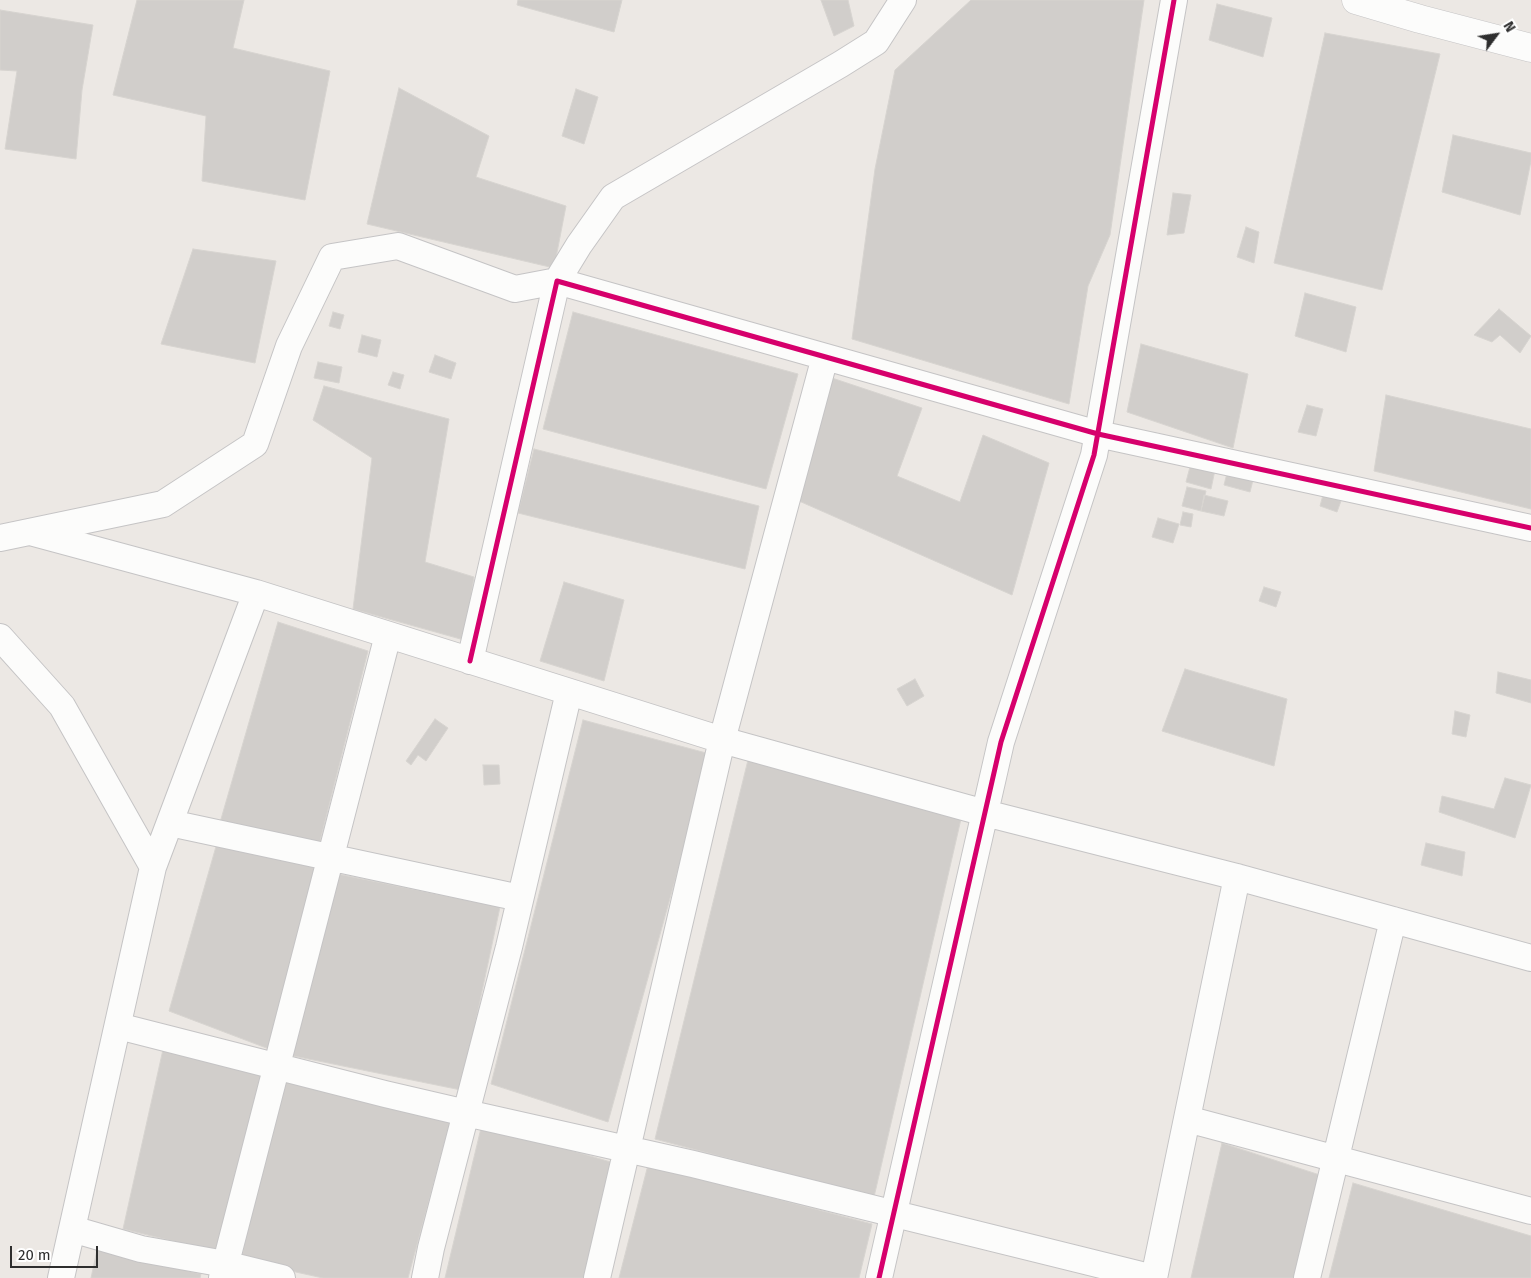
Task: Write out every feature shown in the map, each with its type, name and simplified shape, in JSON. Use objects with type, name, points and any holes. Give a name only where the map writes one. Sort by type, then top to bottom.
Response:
[{"type":"street","points":[[470,661],[557,280],[579,245],[613,197],[876,42],[903,0]]},
{"type":"street","points":[[879,1278],[1001,742],[1094,454],[1174,0]]},
{"type":"street","points":[[1356,0],[1531,48]]},
{"type":"street","points":[[0,538],[163,504],[255,444],[289,346],[332,257],[398,246],[515,289],[557,280],[1098,434],[1531,528]]},
{"type":"street","points":[[597,1278],[722,740],[825,357]]},
{"type":"street","points":[[30,532],[256,592],[722,740],[985,814],[1237,877],[1531,958]]},
{"type":"street","points":[[61,1278],[153,866],[256,592]]},
{"type":"street","points":[[223,1271],[388,635]]},
{"type":"street","points":[[0,638],[62,706],[153,866]]},
{"type":"street","points":[[425,1278],[430,1248],[509,947],[569,692]]},
{"type":"street","points":[[170,824],[520,898]]},
{"type":"street","points":[[118,1026],[466,1113],[693,1164],[1154,1278],[1237,877]]},
{"type":"street","points":[[1307,1278],[1393,920]]},
{"type":"street","points":[[1187,1119],[1531,1211]]},
{"type":"street","points":[[72,1229],[140,1250],[223,1271],[282,1278]]},
{"type":"building","points":[[137,0],[244,0],[233,48],[330,71],[305,200],[202,181],[206,116],[113,95]]},
{"type":"building","points":[[518,0],[622,0],[614,32],[517,5]]},
{"type":"building","points":[[821,0],[848,0],[854,26],[834,36]]},
{"type":"building","points":[[971,0],[1144,0],[1110,235],[1088,286],[1069,404],[852,339],[875,169],[895,70]]},
{"type":"building","points":[[1217,4],[1272,18],[1263,57],[1209,40]]},
{"type":"building","points":[[0,10],[93,25],[82,90],[76,159],[5,149],[17,71],[0,70]]},
{"type":"building","points":[[1325,33],[1440,54],[1382,290],[1274,263]]},
{"type":"building","points":[[399,88],[489,136],[476,177],[566,206],[554,268],[367,224]]},
{"type":"building","points":[[576,89],[598,97],[584,144],[562,136]]},
{"type":"building","points":[[1453,135],[1531,153],[1520,215],[1442,192]]},
{"type":"building","points":[[1173,193],[1191,195],[1184,233],[1167,235]]},
{"type":"building","points":[[1246,227],[1259,232],[1254,263],[1237,257]]},
{"type":"building","points":[[193,249],[276,261],[255,363],[161,344]]},
{"type":"building","points":[[1305,293],[1356,307],[1346,352],[1295,336]]},
{"type":"building","points":[[1499,309],[1531,336],[1520,353],[1500,335],[1492,342],[1474,335]]},
{"type":"building","points":[[333,312],[344,315],[340,329],[329,326]]},
{"type":"building","points":[[573,312],[798,374],[766,489],[543,429]]},
{"type":"building","points":[[362,335],[381,340],[377,357],[358,352]]},
{"type":"building","points":[[1141,344],[1248,374],[1233,448],[1127,412]]},
{"type":"building","points":[[435,355],[456,363],[451,379],[429,372]]},
{"type":"building","points":[[318,362],[342,367],[339,383],[314,378]]},
{"type":"building","points":[[393,372],[404,375],[400,389],[388,385]]},
{"type":"building","points":[[832,378],[922,408],[897,476],[960,502],[983,435],[1049,463],[1012,595],[799,501]]},
{"type":"building","points":[[324,386],[449,419],[425,562],[474,577],[464,640],[353,609],[372,458],[313,420]]},
{"type":"building","points":[[1386,395],[1531,429],[1531,509],[1374,471]]},
{"type":"building","points":[[1307,405],[1323,409],[1316,436],[1298,432]]},
{"type":"building","points":[[534,449],[759,506],[745,569],[518,513]]},
{"type":"building","points":[[1191,463],[1215,470],[1211,489],[1186,482]]},
{"type":"building","points":[[1227,473],[1253,480],[1250,492],[1224,485]]},
{"type":"building","points":[[1187,487],[1206,491],[1201,511],[1182,506]]},
{"type":"building","points":[[1204,495],[1228,501],[1224,516],[1201,511]]},
{"type":"building","points":[[1323,495],[1341,501],[1337,512],[1320,506]]},
{"type":"building","points":[[1183,512],[1193,514],[1191,527],[1180,525]]},
{"type":"building","points":[[1158,518],[1179,524],[1173,543],[1152,537]]},
{"type":"building","points":[[564,582],[624,600],[604,681],[540,661]]},
{"type":"building","points":[[1264,587],[1281,592],[1276,607],[1259,601]]},
{"type":"building","points":[[278,622],[368,651],[319,845],[219,826]]},
{"type":"building","points":[[1185,669],[1287,699],[1274,766],[1162,731]]},
{"type":"building","points":[[1498,672],[1531,680],[1531,703],[1496,693]]},
{"type":"building","points":[[915,679],[924,696],[907,706],[897,689]]},
{"type":"building","points":[[1455,711],[1470,715],[1466,737],[1452,734]]},
{"type":"building","points":[[435,719],[448,728],[426,761],[418,755],[411,765],[406,761]]},
{"type":"building","points":[[583,720],[710,754],[608,1122],[491,1084]]},
{"type":"building","points":[[748,760],[961,819],[874,1197],[655,1139]]},
{"type":"building","points":[[483,765],[499,765],[500,784],[484,785]]},
{"type":"building","points":[[1505,778],[1531,785],[1515,838],[1439,812],[1442,796],[1494,809]]},
{"type":"building","points":[[219,836],[316,868],[269,1049],[169,1011]]},
{"type":"building","points":[[1426,843],[1465,852],[1462,876],[1421,865]]},
{"type":"building","points":[[328,872],[500,907],[461,1090],[284,1054]]},
{"type":"building","points":[[164,1045],[268,1077],[222,1253],[123,1229]]},
{"type":"building","points":[[283,1079],[309,1084],[450,1123],[408,1278],[323,1278],[241,1260]]},
{"type":"building","points":[[482,1124],[614,1163],[584,1278],[445,1278]]},
{"type":"building","points":[[1222,1143],[1329,1178],[1305,1278],[1191,1278]]},
{"type":"building","points":[[648,1165],[872,1224],[859,1278],[619,1278]]},
{"type":"building","points":[[1353,1183],[1531,1236],[1531,1278],[1329,1278]]},
{"type":"building","points":[[97,1250],[201,1274],[200,1278],[91,1278]]},
{"type":"cycle path","points":[[879,1278],[1001,742],[1094,455],[1174,0]]},
{"type":"cycle path","points":[[470,661],[557,281],[1098,434],[1531,528]]}]
